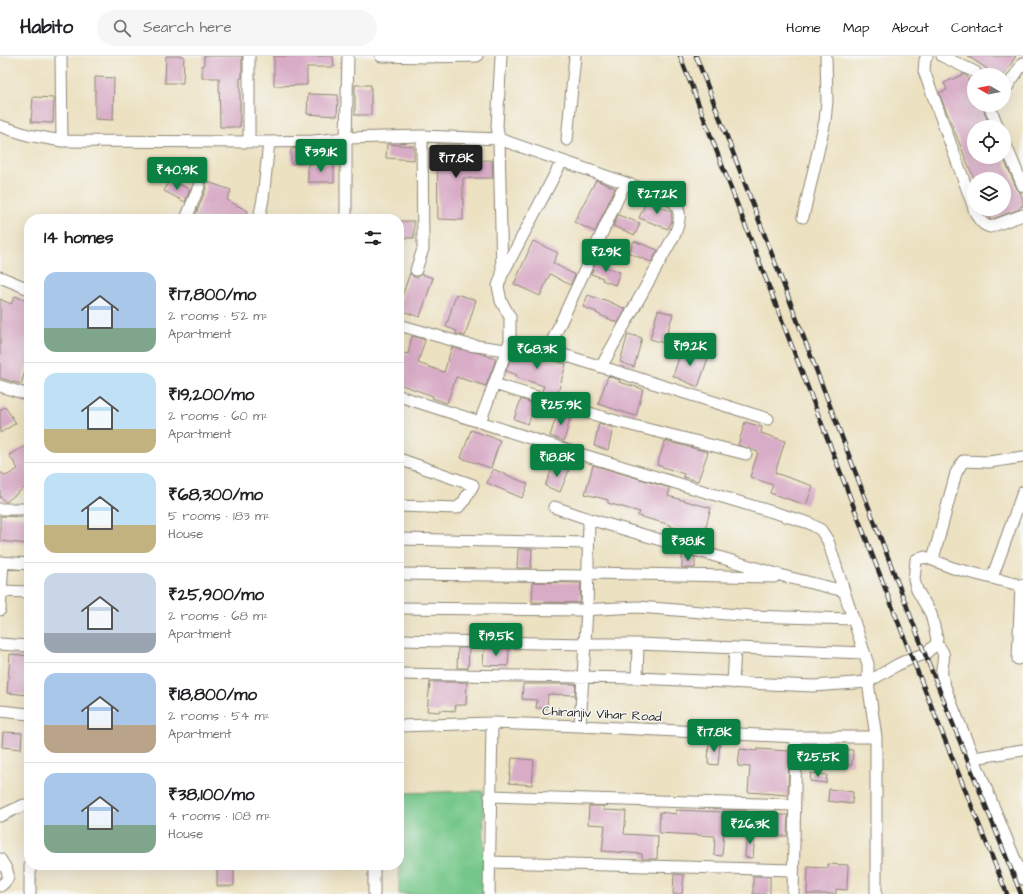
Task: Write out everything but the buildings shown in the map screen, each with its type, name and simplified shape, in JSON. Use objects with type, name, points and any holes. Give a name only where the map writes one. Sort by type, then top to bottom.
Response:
[{"type":"street","points":[[61,56],[62,141]]},
{"type":"street","points":[[249,56],[249,142]]},
{"type":"street","points":[[346,214],[348,56]]},
{"type":"street","points":[[381,56],[477,56]]},
{"type":"street","points":[[501,56],[497,126],[499,139],[502,275]]},
{"type":"street","points":[[567,140],[575,56]]},
{"type":"street","points":[[803,217],[825,121],[827,101],[826,56]]},
{"type":"street","points":[[927,56],[924,71],[967,190]]},
{"type":"street","points":[[942,56],[967,68]]},
{"type":"street","points":[[1011,80],[1023,63]]},
{"type":"street","points":[[0,126],[28,135],[62,141],[269,142],[422,136],[499,139],[666,197],[674,201],[679,212],[680,221],[675,234],[601,367]]},
{"type":"street","points":[[416,270],[423,249],[422,136]]},
{"type":"street","points":[[260,214],[269,142]]},
{"type":"street","points":[[1011,158],[1023,186]]},
{"type":"street","points":[[480,422],[508,346],[510,317],[501,301],[498,286],[502,275],[562,162]]},
{"type":"street","points":[[548,350],[625,183]]},
{"type":"street","points":[[188,214],[199,186]]},
{"type":"street","points":[[977,216],[985,226],[990,227],[1023,215]]},
{"type":"street","points":[[0,276],[24,287]]},
{"type":"street","points":[[404,326],[469,345],[508,346],[548,350],[768,420]]},
{"type":"street","points":[[494,384],[619,422],[746,454]]},
{"type":"street","points":[[0,386],[24,393]]},
{"type":"street","points":[[404,398],[809,523],[821,530],[828,541],[868,664],[868,682],[876,737],[876,894]]},
{"type":"street","points":[[933,559],[956,473],[963,461],[989,462],[1023,458]]},
{"type":"street","points":[[404,460],[473,485],[463,503],[457,508],[404,506]]},
{"type":"street","points":[[992,578],[1023,492]]},
{"type":"street","points":[[554,507],[589,519],[787,577],[844,591]]},
{"type":"street","points":[[0,509],[24,510]]},
{"type":"street","points":[[580,726],[587,610],[589,519]]},
{"type":"street","points":[[404,539],[588,543]]},
{"type":"street","points":[[404,674],[637,678],[813,686],[868,682],[912,658],[925,654],[936,644],[937,639],[931,614],[917,590],[914,580],[916,560],[925,557],[954,568],[1022,586],[1018,658]]},
{"type":"street","points":[[0,610],[2,562],[24,564]]},
{"type":"street","points":[[404,574],[587,576],[594,573],[787,577]]},
{"type":"street","points":[[1,591],[24,592]]},
{"type":"street","points":[[404,608],[587,610],[638,607],[752,616],[854,619]]},
{"type":"street","points":[[404,640],[638,644],[864,653]]},
{"type":"street","points":[[0,644],[24,646]]},
{"type":"street","points":[[637,678],[638,644]]},
{"type":"street","points":[[936,644],[940,647],[944,655],[942,676],[948,695],[1023,879]]},
{"type":"street","points":[[733,683],[736,648]]},
{"type":"street","points":[[0,711],[24,713]]},
{"type":"street","points":[[489,894],[492,724]]},
{"type":"street","name":"Chiranjiv Vihar Road","points":[[404,726],[492,724],[580,726],[796,737],[876,737]]},
{"type":"street","points":[[793,894],[796,737]]},
{"type":"street","points":[[974,758],[1023,750]]},
{"type":"street","points":[[490,796],[794,805]]},
{"type":"street","points":[[0,816],[24,805]]},
{"type":"street","points":[[0,859],[7,871],[8,876],[6,882],[0,886]]},
{"type":"street","points":[[490,862],[794,870]]},
{"type":"street","points":[[30,870],[30,894]]},
{"type":"street","points":[[374,870],[374,894]]},
{"type":"green space","points":[[483,791],[485,894],[399,894],[399,870],[404,870],[404,793]]},
{"type":"railway","points":[[680,56],[912,658],[1007,894]]},
{"type":"railway","points":[[696,56],[925,654],[1021,894]]}]
